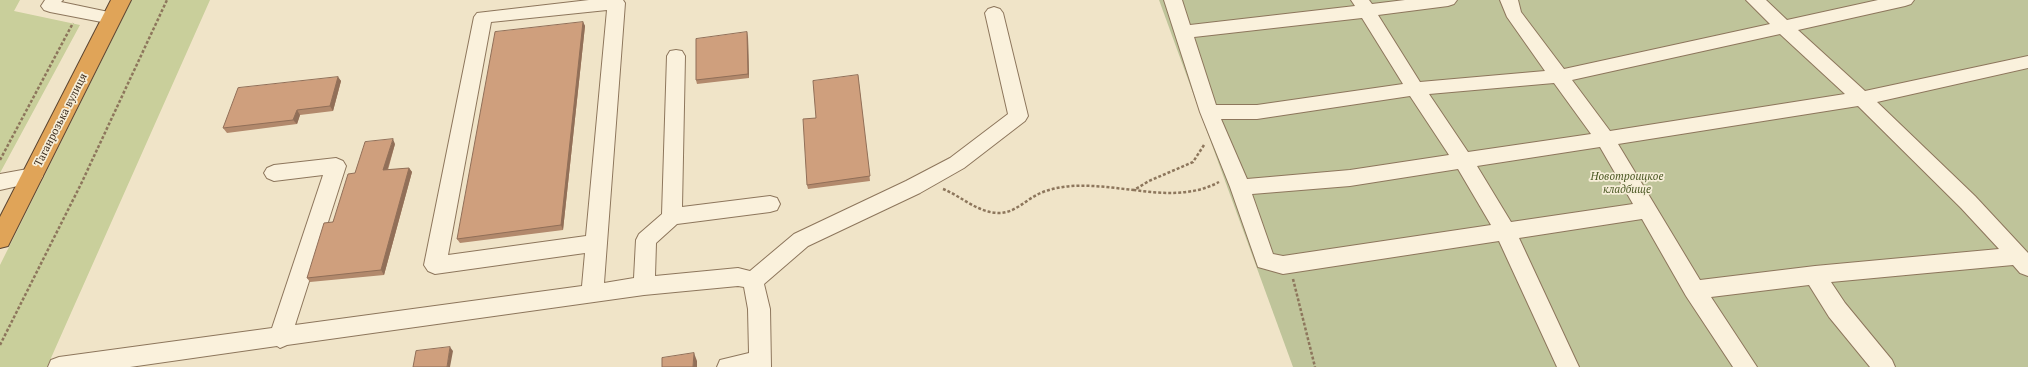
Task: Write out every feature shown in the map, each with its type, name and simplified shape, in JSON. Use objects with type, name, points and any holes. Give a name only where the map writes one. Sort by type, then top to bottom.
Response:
[{"type":"highway","name":"Таганрозька вулиця","points":[[0,239],[121,0]]},
{"type":"street","points":[[54,0],[50,6],[112,18]]},
{"type":"street","points":[[1173,0],[1212,119],[1240,187],[1265,261],[1283,265],[1648,210]]},
{"type":"street","points":[[1183,32],[1363,6],[1448,0]]},
{"type":"street","points":[[1509,0],[1513,13],[1605,139],[1694,290],[1746,367]]},
{"type":"street","points":[[1755,0],[1907,141],[1957,191],[2022,262]]},
{"type":"street","points":[[1212,119],[1415,89],[1560,76],[1905,0]]},
{"type":"street","points":[[592,292],[616,3],[483,17],[435,265],[596,243]]},
{"type":"street","points":[[1363,6],[1415,89],[1463,160],[1505,231],[1568,367]]},
{"type":"street","points":[[753,281],[801,240],[920,183],[957,163],[1018,116],[994,13]]},
{"type":"street","points":[[672,218],[676,56]]},
{"type":"street","points":[[1240,187],[1350,178],[1605,139],[1860,98],[2028,62]]},
{"type":"street","points":[[274,173],[336,166],[280,338]]},
{"type":"street","points":[[0,182],[33,176]]},
{"type":"street","points":[[644,286],[646,240],[672,218],[770,204]]},
{"type":"street","points":[[1694,290],[1815,275],[2022,262]]},
{"type":"street","points":[[1815,275],[1837,310],[1884,367]]},
{"type":"street","points":[[59,367],[280,338],[592,292],[738,277],[753,281]]},
{"type":"street","points":[[728,367],[761,364],[759,309],[753,281]]},
{"type":"path","points":[[0,345],[81,184],[167,0]]},
{"type":"path","points":[[0,160],[79,12]]},
{"type":"path","points":[[1134,190],[1149,181],[1193,162],[1212,119]]},
{"type":"path","points":[[920,183],[945,190],[989,212],[999,213],[1011,211],[1042,192],[1063,187],[1084,185],[1165,193],[1211,187],[1221,181],[1240,187]]},
{"type":"path","points":[[1288,264],[1297,291],[1315,367]]},
{"type":"green space","points":[[0,0],[20,0],[14,11],[80,25],[0,173]]},
{"type":"green space","points":[[132,0],[210,0],[47,367],[0,367],[0,265]]},
{"type":"green space","name":"Новотроицкое кладбище","points":[[1159,0],[2028,0],[2028,367],[1293,367]]},
{"type":"building","points":[[583,22],[561,225],[457,239],[495,32]]},
{"type":"building","points":[[747,32],[748,74],[696,80],[696,39]]},
{"type":"building","points":[[858,75],[870,176],[807,185],[803,119],[816,118],[813,81]]},
{"type":"building","points":[[338,77],[330,106],[297,110],[293,120],[223,128],[238,88]]},
{"type":"building","points":[[393,139],[383,170],[409,168],[381,270],[307,278],[324,223],[333,222],[348,174],[355,173],[365,142]]},
{"type":"building","points":[[450,347],[447,367],[413,367],[416,351]]},
{"type":"building","points":[[694,353],[693,367],[662,367],[662,358]]}]
